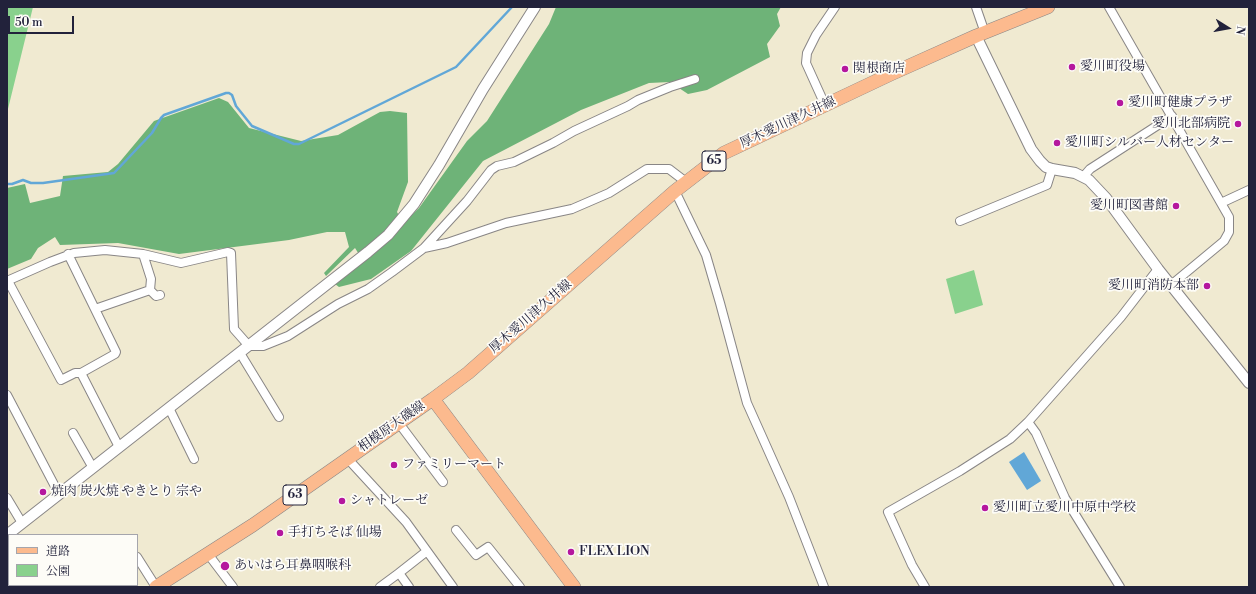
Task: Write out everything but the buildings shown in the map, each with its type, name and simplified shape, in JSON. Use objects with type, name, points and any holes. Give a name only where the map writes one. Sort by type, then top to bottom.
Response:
[{"type":"main road","name":"厚木愛川津久井線","points":[[433,399],[468,373],[675,191],[724,153],[890,74],[980,34],[1048,7]]},
{"type":"main road","name":"相模原大磯線","points":[[156,587],[253,525],[398,422],[433,399],[574,587]]},
{"type":"street","points":[[8,534],[249,346],[388,235],[414,204],[439,165],[483,89],[535,7]]},
{"type":"street","points":[[825,105],[806,63],[807,53],[816,35],[835,7]]},
{"type":"street","points":[[976,7],[980,34],[1031,149],[1046,167],[1075,174],[1089,180],[1106,198],[1158,269],[1249,383]]},
{"type":"street","points":[[1109,7],[1230,221],[1229,232],[1224,241],[1171,285]]},
{"type":"street","points":[[68,254],[116,354],[81,373],[75,373],[61,380],[7,281],[68,254],[105,250],[143,254],[181,263],[213,254],[231,253],[234,329],[249,346],[263,346],[288,336],[338,304],[368,288],[424,248],[467,201],[491,170],[497,166],[514,162],[638,100],[695,79]]},
{"type":"street","points":[[1083,177],[1090,169],[1172,116]]},
{"type":"street","points":[[424,248],[447,243],[506,222],[572,209],[608,193],[647,169],[669,169],[686,182]]},
{"type":"street","points":[[960,221],[1047,185],[1052,169]]},
{"type":"street","points":[[1221,203],[1249,190]]},
{"type":"street","points":[[675,191],[706,255],[747,402],[789,497],[824,587]]},
{"type":"street","points":[[143,254],[151,280],[150,290]]},
{"type":"street","points":[[925,587],[912,565],[888,512],[960,471],[1004,443],[1028,422],[1121,317],[1158,269]]},
{"type":"street","points":[[95,309],[150,290]]},
{"type":"street","points":[[150,290],[156,296],[160,295]]},
{"type":"street","points":[[240,353],[279,417]]},
{"type":"street","points":[[81,373],[119,448]]},
{"type":"street","points":[[7,395],[59,494]]},
{"type":"street","points":[[169,408],[194,453]]},
{"type":"street","points":[[398,422],[443,482]]},
{"type":"street","points":[[1028,422],[1036,433],[1065,498],[1120,587]]},
{"type":"street","points":[[73,433],[93,468]]},
{"type":"street","points":[[347,458],[406,522],[452,587]]},
{"type":"street","points":[[7,498],[22,523]]},
{"type":"street","points":[[456,530],[476,555]]},
{"type":"street","points":[[469,561],[488,547],[520,587]]},
{"type":"street","points":[[380,587],[427,551]]},
{"type":"street","points":[[208,554],[233,587]]},
{"type":"street","points":[[138,559],[156,587]]},
{"type":"street","points":[[399,573],[409,587]]},
{"type":"green space","points":[[7,7],[33,7],[7,113]]},
{"type":"green space","points":[[556,7],[781,7],[777,14],[780,26],[767,44],[770,57],[707,90],[688,94],[670,82],[649,83],[581,110],[483,161],[411,251],[371,279],[339,287],[335,284],[362,259],[355,248],[326,276],[324,273],[349,247],[345,232],[327,232],[289,240],[179,254],[118,243],[60,245],[55,237],[38,248],[31,259],[7,269],[7,188],[25,184],[30,203],[60,196],[63,176],[108,172],[118,164],[154,121],[219,98],[228,102],[249,128],[301,141],[338,135],[380,112],[390,111],[407,113],[408,182],[397,212],[403,223],[419,208],[467,141],[487,121],[549,24]]},
{"type":"green space","points":[[974,270],[983,305],[955,314],[946,279]]},
{"type":"water","points":[[1024,452],[1041,481],[1027,490],[1009,462]]},
{"type":"waterway","points":[[7,184],[12,184],[23,180],[31,183],[43,183],[114,173],[152,133],[164,115],[226,93],[232,95],[236,106],[252,126],[294,144],[299,144],[456,67],[512,7]]},
{"type":"place","name":"愛川町役場","points":[[1072,67]]},
{"type":"place","name":"関根商店","points":[[845,69]]},
{"type":"place","name":"愛川町健康プラザ","points":[[1120,103]]},
{"type":"place","name":"愛川北部病院","points":[[1238,124]]},
{"type":"place","name":"愛川町シルバー人材センター","points":[[1057,143]]},
{"type":"place","name":"愛川町図書館","points":[[1176,206]]},
{"type":"place","name":"愛川町消防本部","points":[[1207,286]]},
{"type":"place","name":"ファミリーマート","points":[[394,465]]},
{"type":"place","name":"焼肉 炭火焼 やきとり 宗や","points":[[43,492]]},
{"type":"place","name":"シャトレーゼ","points":[[342,501]]},
{"type":"place","name":"愛川町立愛川中原中学校","points":[[985,508]]},
{"type":"place","name":"手打ちそば 仙場","points":[[280,533]]},
{"type":"place","name":"FLEX LION","points":[[571,552]]},
{"type":"place","name":"あいはら耳鼻咽喉科","points":[[225,566]]}]
